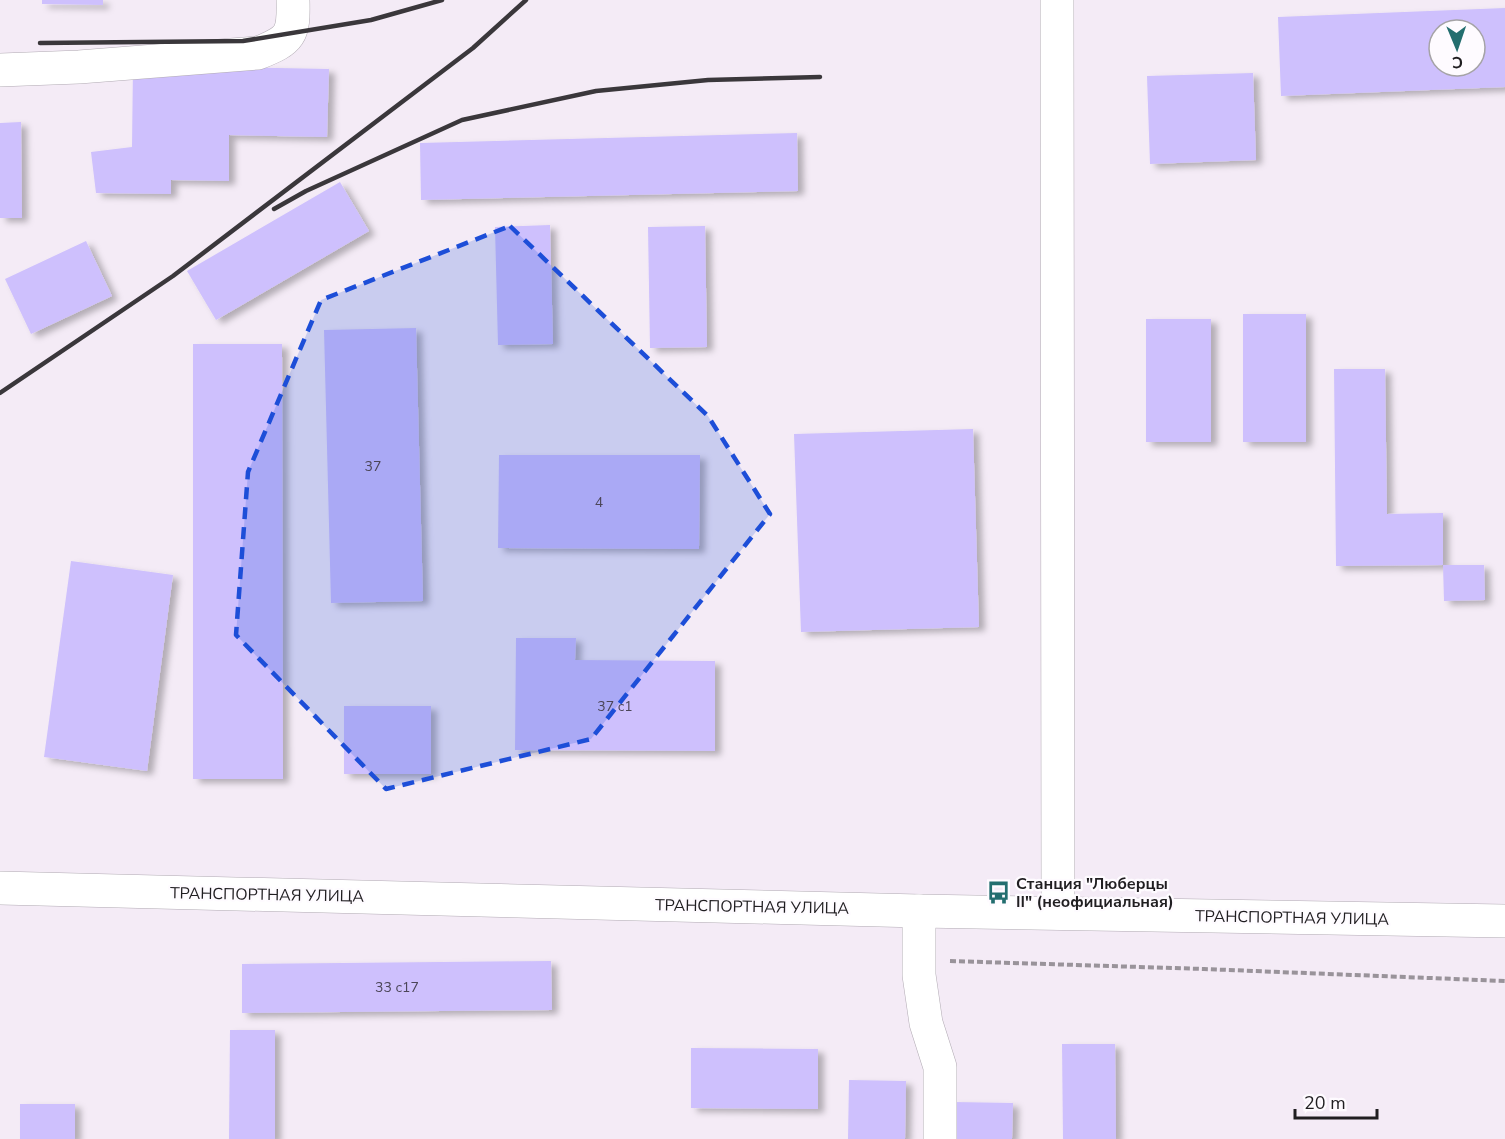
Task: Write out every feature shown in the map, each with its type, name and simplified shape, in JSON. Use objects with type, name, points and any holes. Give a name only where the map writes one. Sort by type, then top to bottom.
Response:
[{"type":"street","points":[[0,70],[79,67],[258,53],[276,46],[291,33],[294,25],[294,0]]},
{"type":"street","points":[[1058,0],[1058,913]]},
{"type":"street","name":"ТРАНСПОРТНАЯ УЛИЦА","points":[[0,888],[919,911],[1505,921]]},
{"type":"street","points":[[919,911],[919,975],[927,1023],[940,1067],[940,1139]]},
{"type":"path","points":[[919,960],[1505,981]]},
{"type":"highlighted area","points":[[510,226],[708,416],[770,514],[591,739],[386,789],[236,635],[248,472],[321,300]]},
{"type":"building","points":[[42,0],[103,0],[103,5],[42,4]]},
{"type":"building","points":[[1505,8],[1505,87],[1281,96],[1278,17]]},
{"type":"building","points":[[133,65],[329,69],[327,137],[229,135],[229,181],[171,180],[171,194],[96,193],[91,152],[132,147]]},
{"type":"building","points":[[1253,73],[1256,160],[1150,164],[1147,76]]},
{"type":"building","points":[[21,122],[22,218],[0,218],[0,123]]},
{"type":"building","points":[[797,133],[798,191],[421,200],[420,143]]},
{"type":"building","points":[[340,182],[369,231],[216,320],[187,271]]},
{"type":"building","points":[[550,225],[553,344],[498,345],[495,227]]},
{"type":"building","points":[[705,226],[707,347],[650,348],[648,227]]},
{"type":"building","points":[[86,241],[112,296],[31,334],[5,279]]},
{"type":"building","points":[[1243,314],[1306,314],[1306,442],[1243,442]]},
{"type":"building","points":[[1146,319],[1211,319],[1211,442],[1146,442]]},
{"type":"building","points":[[416,328],[423,601],[331,603],[324,330]]},
{"type":"building","points":[[193,344],[282,344],[283,779],[193,779]]},
{"type":"building","points":[[1334,369],[1385,369],[1387,514],[1443,513],[1443,565],[1336,566]]},
{"type":"building","points":[[973,429],[979,627],[801,632],[794,434]]},
{"type":"building","points":[[499,455],[700,455],[699,549],[498,548]]},
{"type":"building","points":[[71,561],[173,575],[147,771],[44,757]]},
{"type":"building","points":[[1443,565],[1484,565],[1485,600],[1444,601]]},
{"type":"building","points":[[516,638],[576,638],[575,660],[715,661],[715,751],[515,750]]},
{"type":"building","points":[[344,706],[431,706],[431,774],[344,774]]},
{"type":"building","points":[[551,961],[552,1010],[242,1013],[242,964]]},
{"type":"building","points":[[230,1030],[275,1030],[275,1139],[229,1139]]},
{"type":"building","points":[[1062,1044],[1115,1044],[1116,1139],[1063,1139]]},
{"type":"building","points":[[691,1048],[818,1049],[818,1109],[691,1108]]},
{"type":"building","points":[[849,1080],[906,1081],[905,1139],[848,1139]]},
{"type":"building","points":[[953,1102],[1013,1103],[1012,1139],[953,1139]]},
{"type":"building","points":[[20,1104],[75,1104],[75,1139],[20,1139]]},
{"type":"railway","points":[[40,43],[243,41],[371,20],[442,0]]},
{"type":"railway","points":[[0,393],[173,276],[473,48],[526,0]]},
{"type":"railway","points":[[274,209],[306,191],[462,120],[596,91],[708,80],[820,77]]},
{"type":"place","name":"Станция \"Люберцы II\" (неофициальная)","points":[[998,893]]}]
